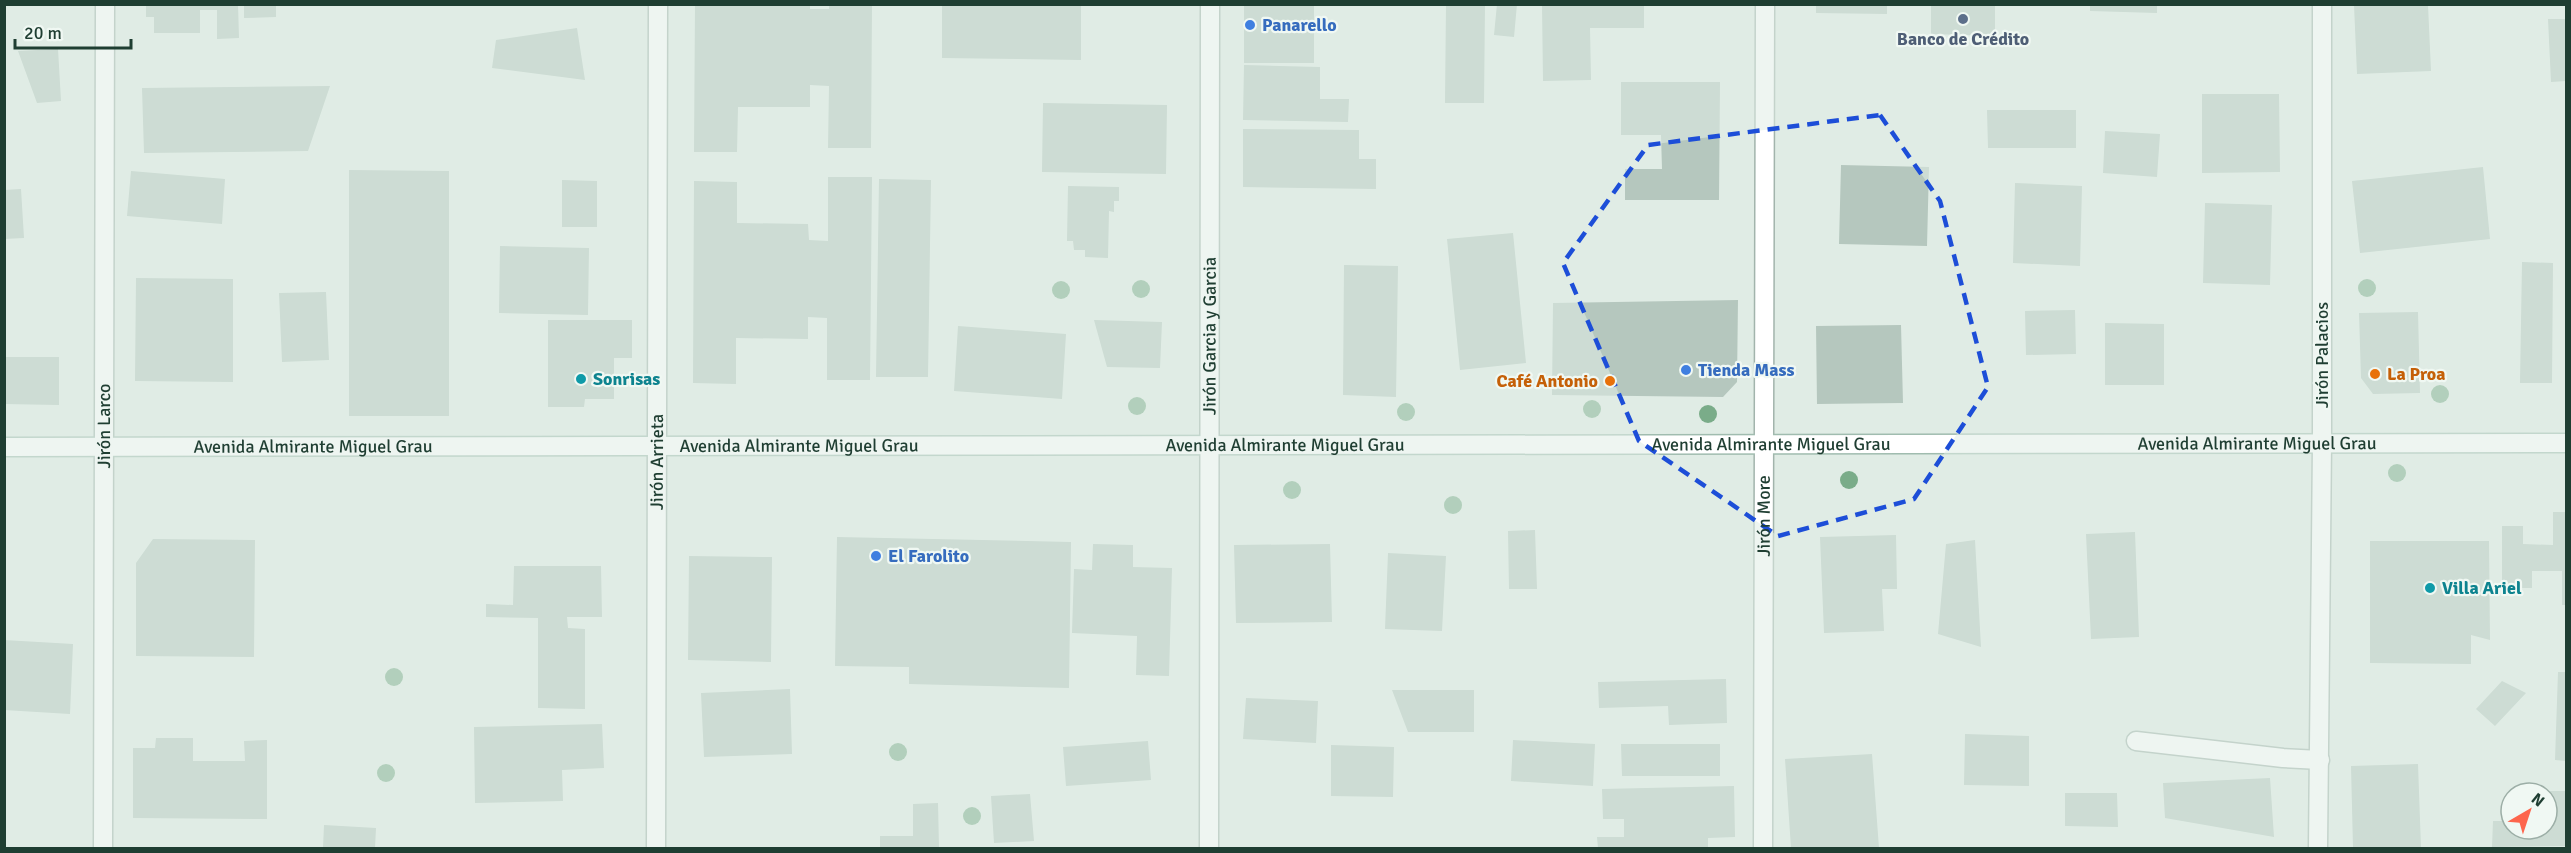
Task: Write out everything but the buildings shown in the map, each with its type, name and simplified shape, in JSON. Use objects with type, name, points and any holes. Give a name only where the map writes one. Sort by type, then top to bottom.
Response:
[{"type":"street","name":"Jirón Larco","points":[[103,849],[105,4]]},
{"type":"street","name":"Jirón Arrieta","points":[[656,849],[658,4]]},
{"type":"street","name":"Jirón Garcia y Garcia","points":[[1209,4],[1209,849]]},
{"type":"street","name":"Jirón More","points":[[1763,849],[1766,444],[1765,4]]},
{"type":"street","name":"Jirón Palacios","points":[[2318,849],[2322,443],[2322,4]]},
{"type":"street","name":"Avenida Almirante Miguel Grau","points":[[4,447],[2566,443]]},
{"type":"street","points":[[2136,741],[2283,758],[2320,760]]},
{"type":"highlighted area","points":[[1880,115],[1940,201],[1988,387],[1914,499],[1778,536],[1639,441],[1563,263],[1648,145]]},
{"type":"place","name":"Banco de Crédito","points":[[1963,19]]},
{"type":"place","name":"Panarello","points":[[1250,25]]},
{"type":"place","name":"Tienda Mass","points":[[1686,370]]},
{"type":"place","name":"La Proa","points":[[2375,374]]},
{"type":"place","name":"Sonrisas","points":[[581,379]]},
{"type":"place","name":"Café Antonio","points":[[1610,381]]},
{"type":"place","name":"El Farolito","points":[[876,556]]},
{"type":"place","name":"Villa Ariel","points":[[2430,588]]}]
